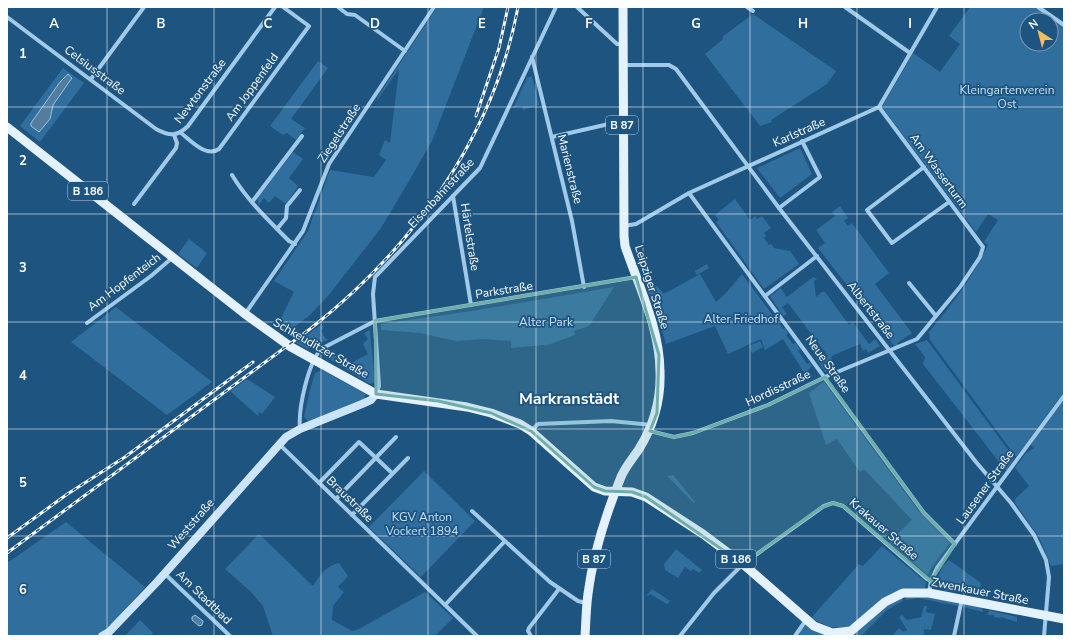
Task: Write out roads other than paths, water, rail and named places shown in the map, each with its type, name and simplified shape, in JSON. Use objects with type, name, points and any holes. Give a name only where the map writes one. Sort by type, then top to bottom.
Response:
[{"type":"main road","name":"Leipziger Straße","points":[[616,491],[622,475],[651,428],[657,413],[660,380],[659,355],[654,331],[626,246],[623,226],[623,7]]},
{"type":"main road","name":"Schkeuditzer Straße","points":[[7,127],[281,341],[376,394],[467,407],[491,413],[520,424],[531,431],[594,487],[605,491],[616,491]]},
{"type":"main road","name":"Weststraße","points":[[102,636],[109,632],[122,619],[165,573],[279,444],[300,429],[371,400],[376,394]]},
{"type":"main road","name":"Zwenkauer Straße","points":[[616,491],[632,492],[646,497],[703,534],[743,564],[814,626],[832,635],[851,632],[894,597],[903,593],[929,593],[1064,619]]},
{"type":"main road","name":"B 87","points":[[586,636],[587,604],[595,554],[616,491]]},
{"type":"street","points":[[91,79],[144,7]]},
{"type":"street","name":"Newtonstraße","points":[[134,204],[176,148],[177,143],[174,135],[181,133],[188,126],[275,7]]},
{"type":"street","name":"Am Joppenfeld","points":[[181,133],[203,150],[212,152],[219,149],[309,26],[283,7]]},
{"type":"street","points":[[338,7],[348,14],[355,15],[405,51]]},
{"type":"street","name":"Ziegelstraße","points":[[245,314],[303,231],[329,164],[434,7]]},
{"type":"street","name":"Eisenbahnstraße","points":[[376,394],[378,386],[373,294],[375,277],[480,168],[556,7]]},
{"type":"street","points":[[577,7],[617,44],[623,44]]},
{"type":"street","points":[[747,7],[753,11]]},
{"type":"street","points":[[846,7],[910,53]]},
{"type":"street","points":[[879,107],[937,7]]},
{"type":"street","points":[[1038,7],[1064,26]]},
{"type":"street","name":"Celsiusstraße","points":[[7,17],[156,129],[174,135]]},
{"type":"street","name":"Marienstraße","points":[[532,56],[572,221],[584,287]]},
{"type":"street","name":"Albertstraße","points":[[624,65],[672,66],[889,350],[998,487],[1034,536],[1046,560],[1049,577],[1047,616],[1044,636]]},
{"type":"street","name":"Karlstraße","points":[[623,226],[636,224],[689,193],[879,107]]},
{"type":"street","name":"Am Wasserturm","points":[[879,107],[983,247]]},
{"type":"street","points":[[552,137],[622,121]]},
{"type":"street","points":[[252,202],[302,136]]},
{"type":"street","points":[[780,208],[820,177],[802,141]]},
{"type":"street","points":[[924,167],[867,210],[893,245],[949,202]]},
{"type":"street","points":[[232,175],[252,202],[289,241],[295,244]]},
{"type":"street","points":[[278,229],[286,218],[288,206],[300,190]]},
{"type":"street","name":"Neue Straße","points":[[689,193],[924,513],[955,544]]},
{"type":"street","name":"Härtelstraße","points":[[453,196],[471,305]]},
{"type":"street","name":"Hordisstraße","points":[[531,431],[538,424],[611,421],[651,428],[674,437],[693,433],[768,405],[824,377],[917,338],[962,284],[980,257],[983,247]]},
{"type":"street","points":[[765,296],[817,256]]},
{"type":"street","name":"Am Hopfenteich","points":[[87,323],[173,258]]},
{"type":"street","name":"Parkstraße","points":[[313,359],[321,349],[375,321],[636,278]]},
{"type":"street","points":[[909,283],[929,310],[936,316]]},
{"type":"street","points":[[300,429],[300,415],[305,388],[313,359]]},
{"type":"street","name":"Lausener Straße","points":[[929,593],[931,581],[937,568],[1064,396]]},
{"type":"street","points":[[336,499],[396,437]]},
{"type":"street","points":[[319,483],[359,442],[392,473]]},
{"type":"street","name":"Braustraße","points":[[279,444],[477,636]]},
{"type":"street","points":[[352,515],[408,458]]},
{"type":"street","name":"Krakauer Straße","points":[[680,636],[714,593],[743,564],[829,504],[838,503],[844,506],[931,581]]},
{"type":"street","points":[[472,511],[559,589],[578,601],[587,604]]},
{"type":"street","points":[[445,605],[505,541]]},
{"type":"street","name":"Am Stadtbad","points":[[165,573],[230,636]]},
{"type":"street","points":[[532,636],[528,631],[529,628],[559,589]]},
{"type":"street","points":[[954,636],[962,599]]},
{"type":"street","points":[[795,636],[806,619]]},
{"type":"railway","points":[[476,116],[499,48],[508,7]]},
{"type":"railway","points":[[7,553],[310,329],[347,297],[382,263],[414,226],[443,186],[469,144],[490,100],[506,55],[518,7]]},
{"type":"railway","points":[[7,538],[66,495],[125,457],[253,362]]},
{"type":"district","name":"Markranstädt","points":[[569,399]]},
{"type":"park label","name":"Kleingartenverein Ost","points":[[1007,97]]},
{"type":"park label","name":"Alter Friedhof","points":[[741,319]]},
{"type":"park label","name":"Alter Park","points":[[546,322]]},
{"type":"park label","name":"KGV Anton Vockert 1894","points":[[422,524]]}]
